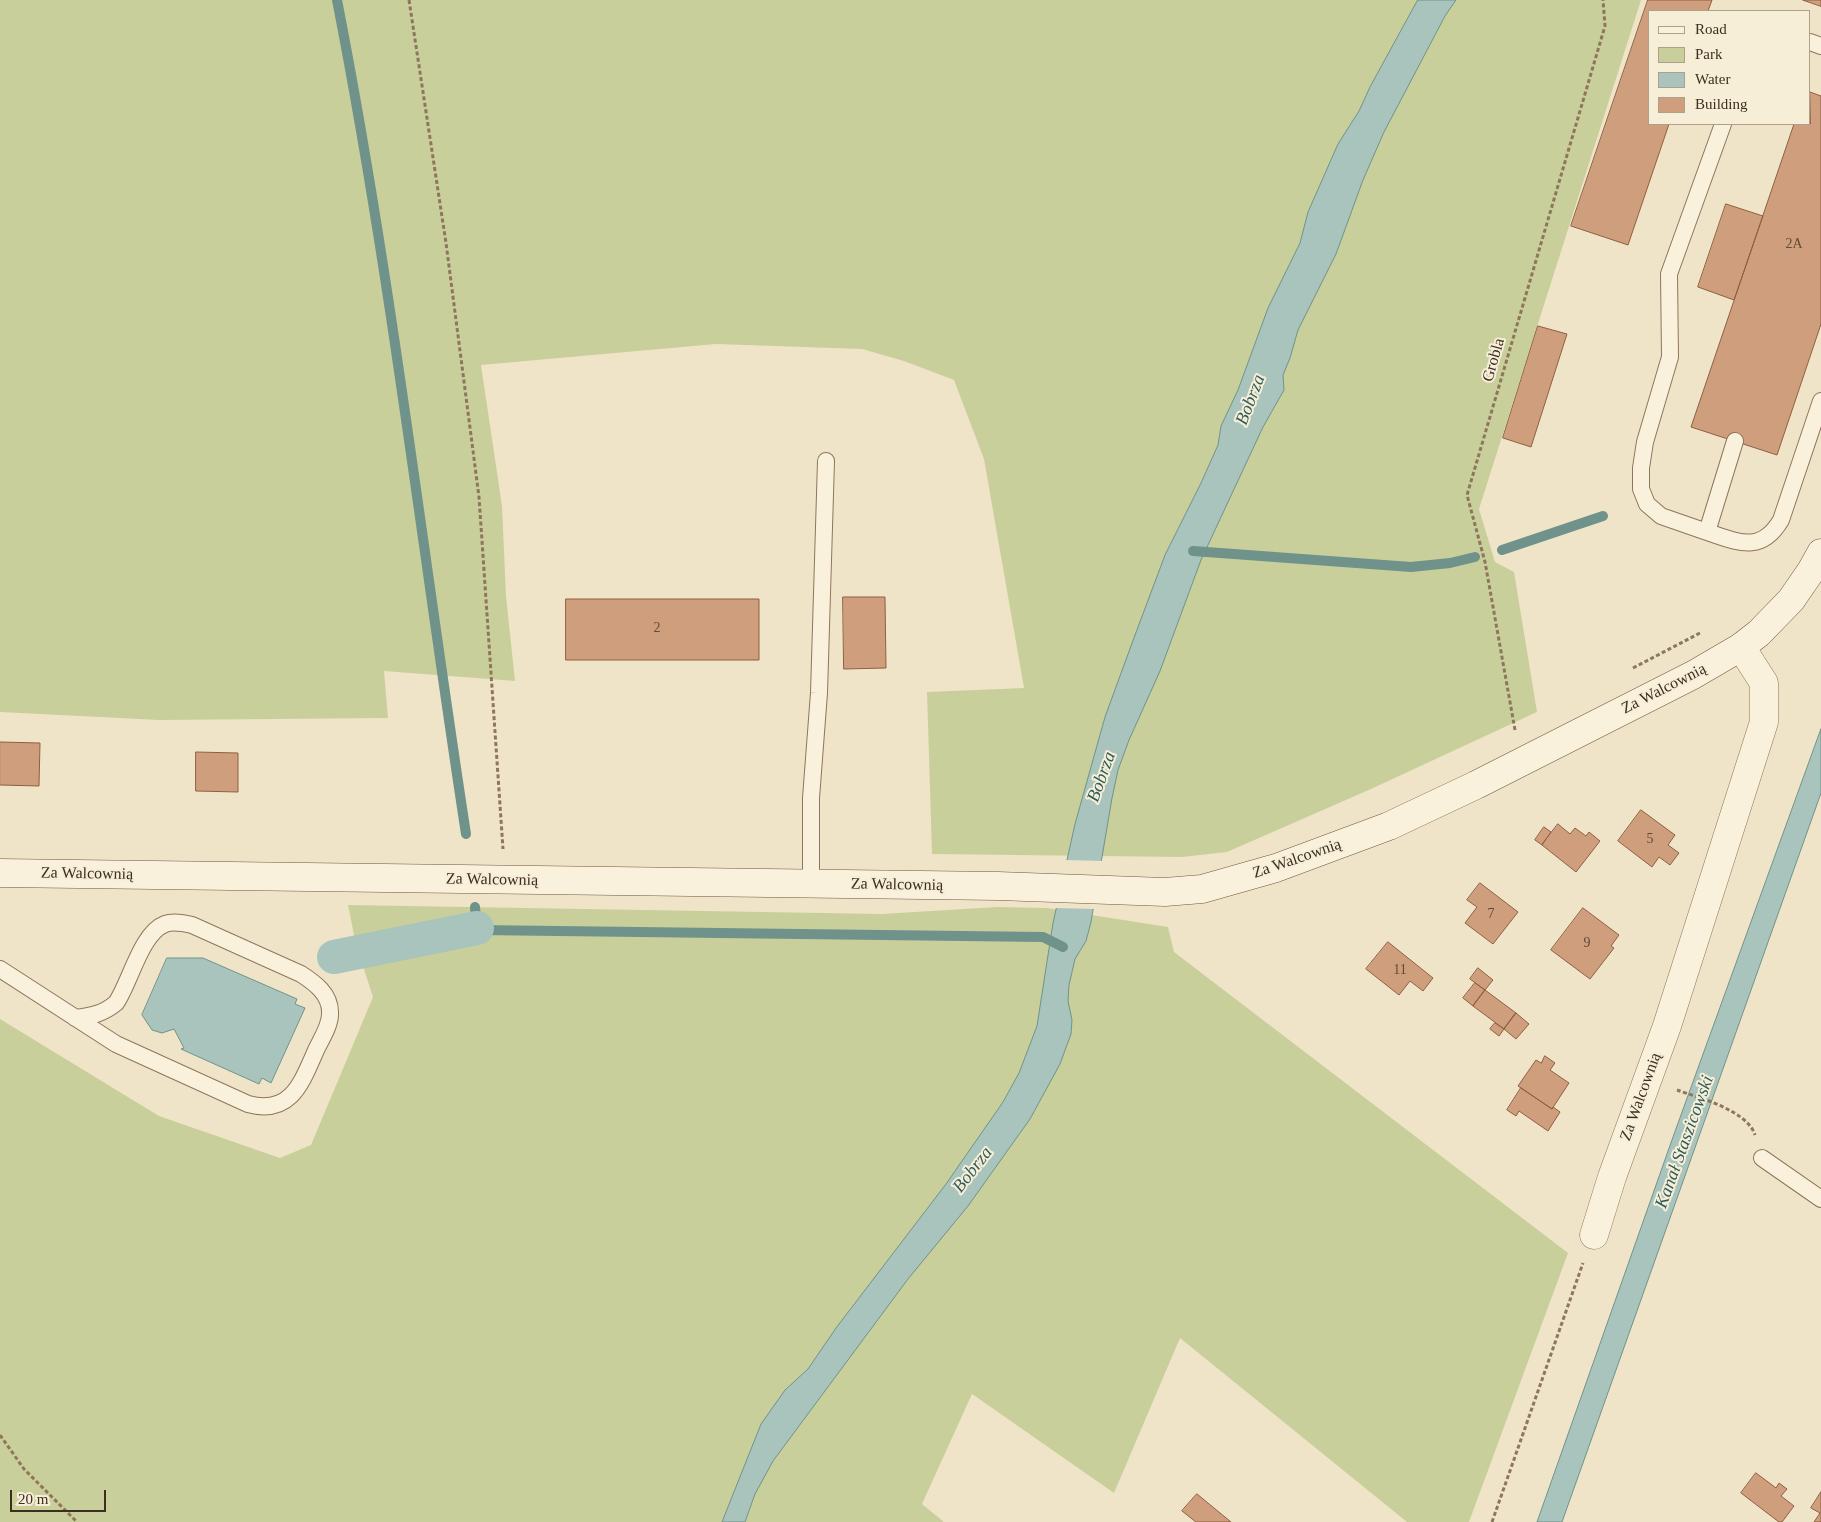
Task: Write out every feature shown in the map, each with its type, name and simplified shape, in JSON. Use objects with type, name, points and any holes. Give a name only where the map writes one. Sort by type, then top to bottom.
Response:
[{"type":"main road","name":"Za Walcownią","points":[[0,873],[998,886],[1165,892],[1202,889],[1276,868],[1389,826],[1476,785],[1693,675],[1741,647],[1759,633],[1791,600],[1821,553]]},
{"type":"main road","name":"Za Walcownią","points":[[1594,1235],[1612,1177],[1674,1004],[1764,722],[1764,683],[1741,647]]},
{"type":"lane","points":[[1723,125],[1669,274],[1670,358],[1645,442],[1641,468],[1641,489],[1647,504],[1661,516],[1707,532],[1749,544],[1762,540],[1775,530],[1782,520],[1821,401]]},
{"type":"lane","points":[[1707,532],[1735,441]]},
{"type":"lane","points":[[811,883],[811,798],[819,693],[826,461]]},
{"type":"lane","points":[[0,969],[75,1018],[116,1044],[248,1104],[262,1107],[274,1106],[284,1102],[299,1088],[324,1033],[330,1012],[325,994],[310,979],[192,925],[173,923],[164,924],[151,934],[116,1003],[98,1015],[75,1018]]},
{"type":"lane","points":[[1762,1158],[1821,1199]]},
{"type":"path","points":[[409,0],[446,243],[479,497],[504,857]]},
{"type":"path","name":"Grobla","points":[[1523,726],[1515,730],[1484,562],[1467,495],[1605,26],[1603,0]]},
{"type":"path","points":[[1626,672],[1703,631]]},
{"type":"path","points":[[1675,1089],[1730,1109],[1753,1130]]},
{"type":"path","points":[[1492,1522],[1594,1235]]},
{"type":"path","points":[[0,1434],[24,1469],[77,1522]]},
{"type":"green space","points":[[0,0],[1641,0],[1479,509],[1495,562],[1514,572],[1537,712],[1371,789],[1227,852],[1182,857],[932,854],[927,692],[1024,688],[984,459],[954,380],[904,361],[862,349],[716,344],[481,365],[502,506],[506,596],[515,681],[384,671],[388,718],[159,720],[0,712]]},
{"type":"green space","points":[[348,905],[882,914],[997,907],[1047,908],[1168,927],[1174,952],[1568,1253],[1469,1522],[1407,1522],[1180,1338],[1114,1493],[972,1394],[922,1504],[944,1522],[0,1522],[0,1019],[159,1116],[280,1158],[311,1145],[373,997],[356,945]]},
{"type":"water","name":"Bobrza","points":[[1418,0],[1456,0],[1445,16],[1384,132],[1363,180],[1336,254],[1298,330],[1283,375],[1284,390],[1263,427],[1201,560],[1160,671],[1129,740],[1118,770],[1091,922],[1086,941],[1075,959],[1069,985],[1068,1001],[1072,1020],[1071,1034],[1060,1064],[1030,1119],[968,1206],[908,1279],[773,1461],[755,1494],[745,1522],[722,1522],[761,1424],[785,1390],[808,1369],[836,1328],[946,1184],[1003,1102],[1019,1073],[1037,1026],[1053,923],[1075,824],[1105,717],[1135,635],[1165,555],[1218,445],[1221,426],[1238,390],[1268,308],[1300,243],[1308,212],[1338,144],[1359,111],[1370,87]]},
{"type":"water","name":"Kanał Staszicowski","points":[[1821,729],[1821,793],[1562,1522],[1537,1522],[1673,1137]]},
{"type":"water","points":[[167,958],[203,958],[297,999],[295,1004],[305,1008],[271,1083],[262,1078],[259,1084],[181,1049],[184,1048],[174,1029],[162,1033],[152,1030],[142,1015]]},
{"type":"pier","points":[[1064,860],[1104,861],[1096,909],[1054,908]]},
{"type":"building","points":[[1648,0],[1712,0],[1708,10],[1648,10],[1648,125],[1669,125],[1628,245],[1571,226]]},
{"type":"building","points":[[1803,0],[1821,0],[1821,6]]},
{"type":"building","points":[[1811,92],[1821,96],[1821,324],[1777,455],[1691,427],[1794,125],[1811,125]]},
{"type":"building","points":[[1726,204],[1763,216],[1734,300],[1698,287]]},
{"type":"building","points":[[1538,326],[1567,334],[1531,447],[1503,438]]},
{"type":"building","points":[[843,597],[885,597],[886,668],[844,669]]},
{"type":"building","points":[[566,599],[759,599],[759,660],[566,660]]},
{"type":"building","points":[[0,742],[40,743],[39,786],[0,785]]},
{"type":"building","points":[[196,752],[238,753],[238,792],[196,791]]},
{"type":"building","points":[[1641,810],[1675,835],[1668,845],[1679,853],[1670,865],[1659,857],[1652,867],[1618,841]]},
{"type":"building","points":[[1558,824],[1570,834],[1575,828],[1586,836],[1589,832],[1600,841],[1576,872],[1542,845]]},
{"type":"building","points":[[1544,827],[1551,832],[1542,845],[1535,840]]},
{"type":"building","points":[[1480,883],[1518,912],[1493,944],[1465,923],[1477,907],[1467,900]]},
{"type":"building","points":[[1583,908],[1619,935],[1611,946],[1614,948],[1590,979],[1551,950]]},
{"type":"building","points":[[1388,942],[1433,978],[1423,991],[1410,981],[1399,995],[1366,969]]},
{"type":"building","points":[[1478,968],[1493,980],[1485,990],[1470,979]]},
{"type":"building","points":[[1475,983],[1485,990],[1473,1006],[1463,998]]},
{"type":"building","points":[[1485,990],[1516,1013],[1504,1029],[1473,1006]]},
{"type":"building","points":[[1516,1013],[1529,1024],[1516,1039],[1504,1029]]},
{"type":"building","points":[[1495,1023],[1504,1029],[1499,1036],[1490,1029]]},
{"type":"building","points":[[1545,1056],[1555,1063],[1550,1070],[1569,1083],[1552,1109],[1518,1086],[1536,1060],[1541,1063]]},
{"type":"building","points":[[1521,1088],[1552,1109],[1553,1107],[1560,1112],[1548,1131],[1519,1111],[1516,1116],[1507,1110]]},
{"type":"building","points":[[1756,1473],[1776,1488],[1779,1483],[1787,1489],[1781,1496],[1794,1506],[1782,1522],[1779,1522],[1741,1493]]},
{"type":"building","points":[[1821,1492],[1821,1522],[1814,1522],[1820,1513],[1811,1508]]},
{"type":"building","points":[[1197,1494],[1231,1522],[1196,1522],[1182,1511]]},
{"type":"waterway","points":[[337,0],[374,208],[466,834]]},
{"type":"waterway","points":[[1502,550],[1603,516]]},
{"type":"waterway","points":[[1193,551],[1411,567],[1450,563],[1475,557]]},
{"type":"waterway","points":[[475,907],[477,930],[1043,937],[1063,947]]},
{"type":"waterway","points":[[334,957],[477,928]]}]
